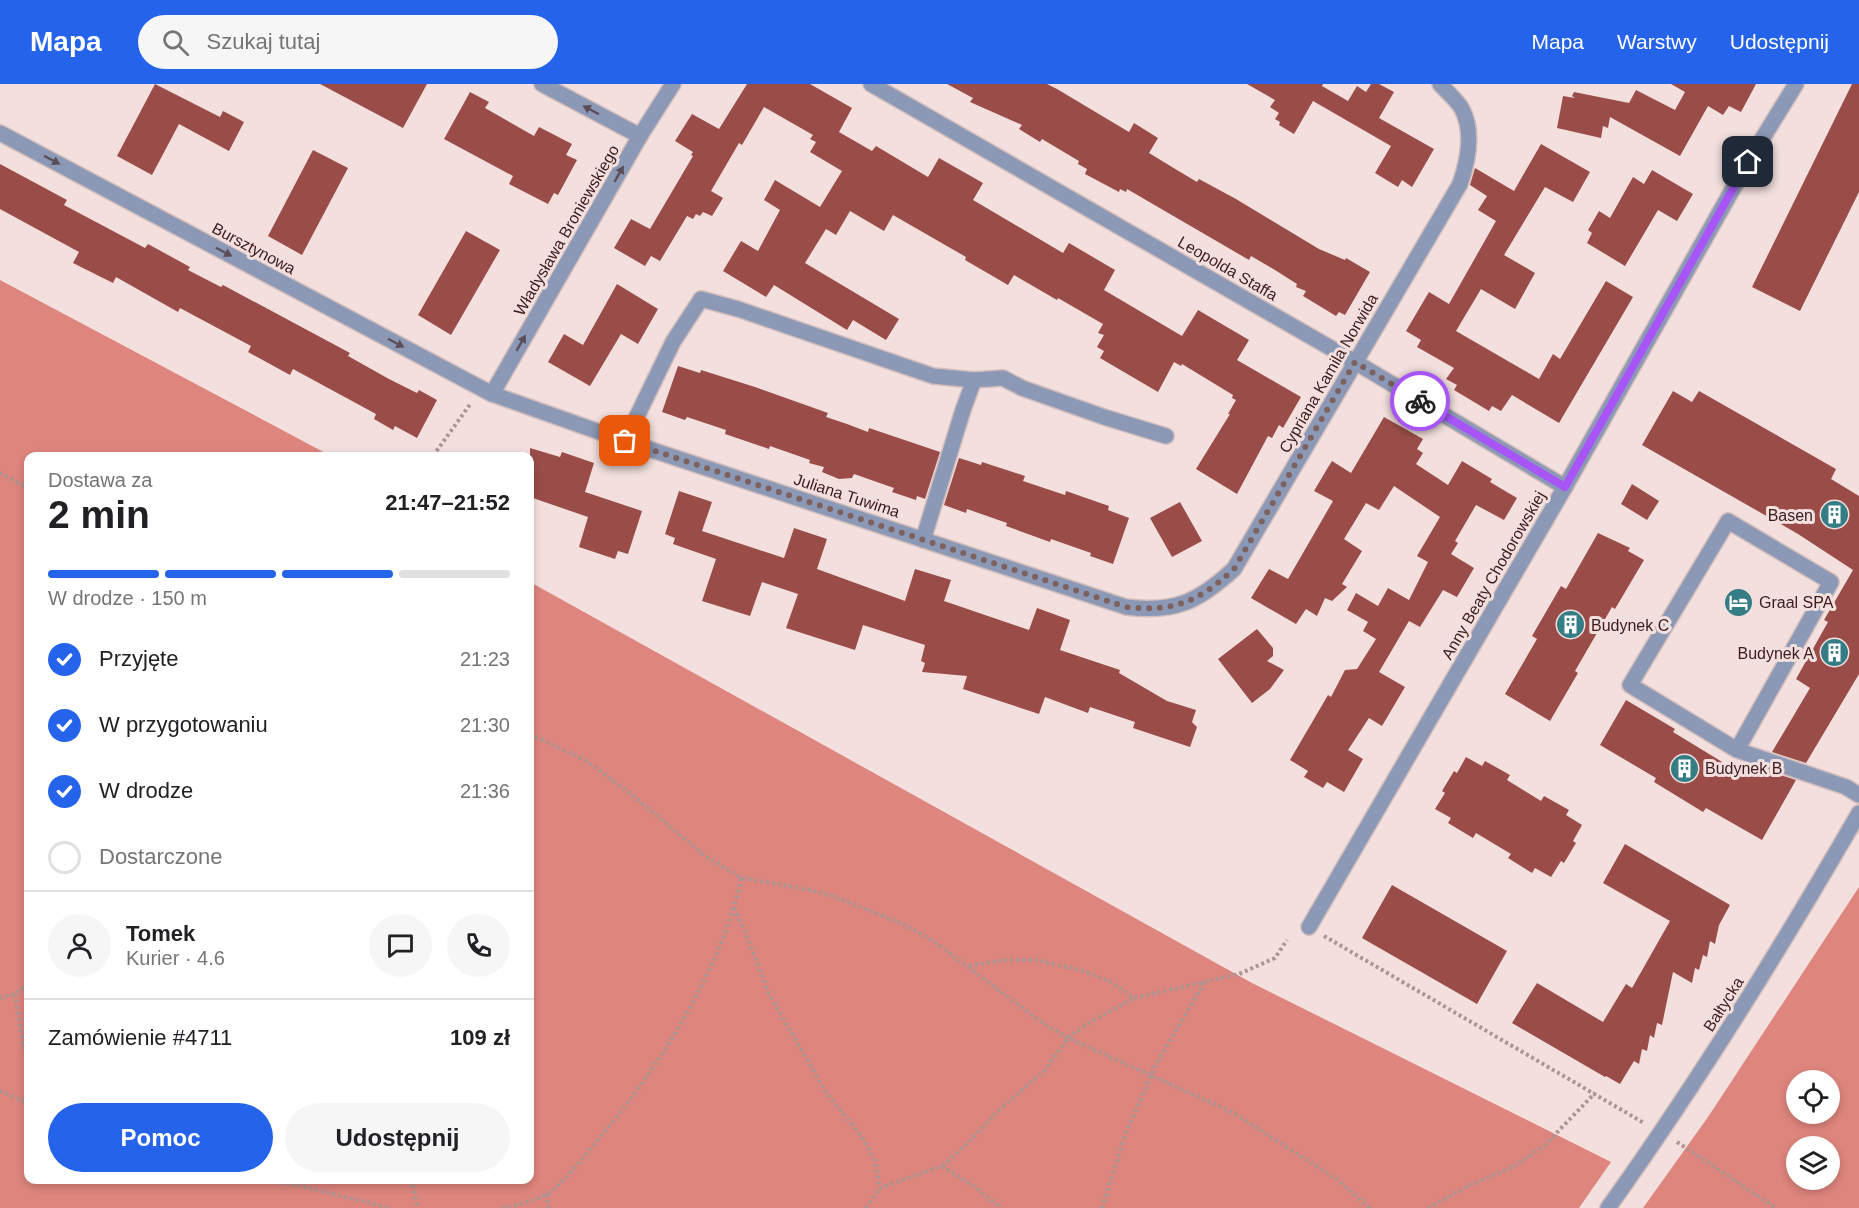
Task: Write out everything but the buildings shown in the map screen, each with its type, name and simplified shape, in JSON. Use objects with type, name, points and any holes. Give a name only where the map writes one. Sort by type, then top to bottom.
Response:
[{"type":"street","points":[[542,84],[640,136]]},
{"type":"street","name":"Władysława Broniewskiego","points":[[492,394],[640,136],[673,84]]},
{"type":"street","name":"Leopolda Staffa","points":[[871,84],[1355,362],[1565,487]]},
{"type":"street","name":"Cypriana Kamila Norwida","points":[[1194,600],[1214,587],[1234,569],[1460,184],[1466,167],[1468,131],[1462,109],[1440,84]]},
{"type":"street","name":"Anny Beaty Chodorowskiej","points":[[1309,927],[1565,487],[1748,162],[1796,84]]},
{"type":"street","name":"Bursztynowa","points":[[0,133],[492,394]]},
{"type":"street","points":[[625,441],[673,342],[701,299],[738,309],[933,376],[974,380],[1003,378],[1022,388],[1166,436]]},
{"type":"street","points":[[923,540],[974,380]]},
{"type":"street","name":"Juliana Tuwima","points":[[492,394],[625,441],[1126,607],[1149,610],[1173,607],[1194,600]]},
{"type":"street","points":[[1737,750],[1831,582],[1728,521],[1630,685],[1737,750],[1846,787],[1859,795]]},
{"type":"street","name":"Bałtycka","points":[[1608,1208],[1662,1133],[1791,931],[1859,813]]},
{"type":"path","points":[[436,452],[472,401]]},
{"type":"path","points":[[0,473],[24,486]]},
{"type":"path","points":[[534,736],[587,761],[631,794],[705,856],[742,878],[830,895],[913,929],[968,966],[1040,1021],[1068,1038],[1150,1077],[1234,1113],[1338,1180],[1370,1208]]},
{"type":"path","points":[[502,1208],[546,1194],[568,1175],[638,1089],[672,1040],[714,962],[734,908],[742,878]]},
{"type":"path","points":[[734,908],[769,994],[827,1094],[862,1137],[875,1162],[880,1188]]},
{"type":"path","points":[[1309,927],[1645,1123]]},
{"type":"path","points":[[866,1208],[880,1188],[942,1166],[997,1112],[1045,1070],[1068,1038],[1090,1022],[1134,998],[1239,974],[1275,958],[1287,940]]},
{"type":"path","points":[[968,966],[1004,960],[1036,960],[1111,982],[1134,998]]},
{"type":"path","points":[[1102,1208],[1125,1135],[1155,1066],[1205,982]]},
{"type":"path","points":[[0,998],[15,994],[24,987]]},
{"type":"path","points":[[15,994],[24,1047]]},
{"type":"path","points":[[0,1091],[24,1101]]},
{"type":"path","points":[[1428,1208],[1468,1186],[1514,1166],[1543,1147],[1595,1093]]},
{"type":"path","points":[[1677,1142],[1776,1208]]},
{"type":"path","points":[[942,1166],[975,1187],[1000,1208]]},
{"type":"path","points":[[289,1184],[391,1208]]},
{"type":"path","points":[[412,1184],[418,1208]]},
{"type":"path","points":[[546,1194],[549,1208]]},
{"type":"shaded area","points":[[0,280],[323,452],[24,452],[24,1184],[534,1184],[534,584],[1252,983],[1611,1162],[1579,1208],[0,1208]]},
{"type":"shaded area","points":[[1859,887],[1859,1208],[1643,1208],[1708,1117]]},
{"type":"way so far","points":[[625,441],[1126,607],[1149,610],[1173,607],[1194,600],[1214,587],[1234,569],[1355,362],[1420,401]]},
{"type":"place","name":"Basen","points":[[1834,515]]},
{"type":"place","name":"Graal SPA","points":[[1738,602]]},
{"type":"place","name":"Budynek C","points":[[1570,625]]},
{"type":"place","name":"Budynek A","points":[[1835,653]]},
{"type":"place","name":"Budynek B","points":[[1684,768]]},
{"type":"route","points":[[1420,401],[1565,487],[1748,162]]}]
